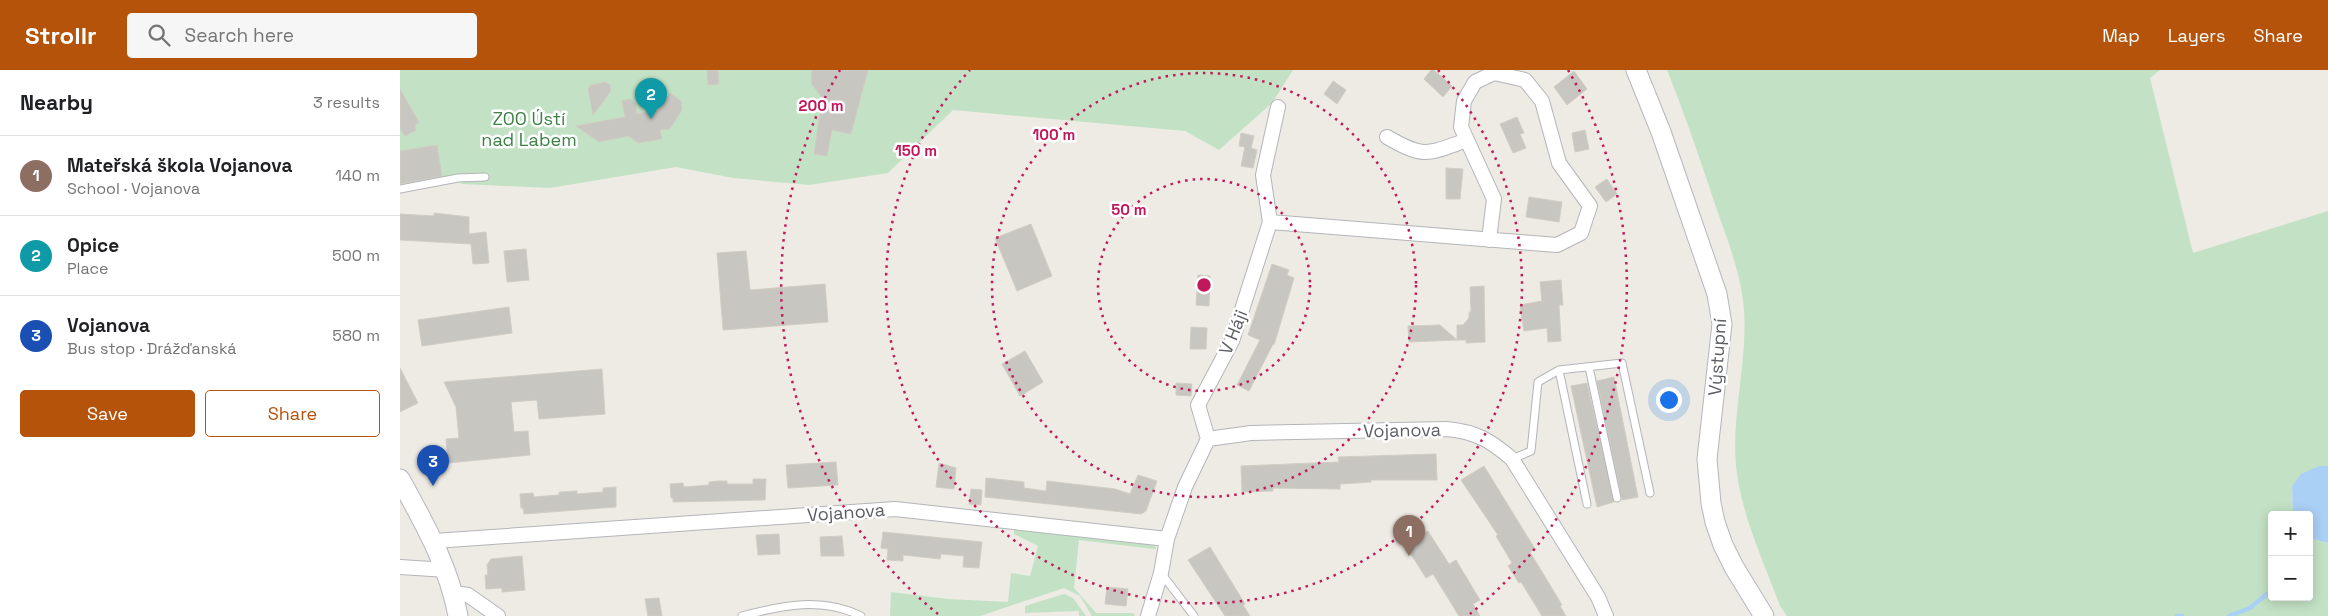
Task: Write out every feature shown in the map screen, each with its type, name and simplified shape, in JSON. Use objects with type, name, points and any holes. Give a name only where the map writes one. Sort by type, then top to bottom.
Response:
[{"type":"street","name":"Výstupní","points":[[1636,70],[1667,150],[1717,294],[1722,324],[1707,459],[1711,503],[1723,545],[1764,616]]},
{"type":"street","points":[[1270,222],[1489,240],[1557,245],[1581,233],[1590,206],[1560,162],[1542,101],[1524,80],[1494,73],[1475,82],[1464,101],[1461,127],[1494,199],[1489,240]]},
{"type":"street","name":"V Háji","points":[[1208,439],[1198,405],[1232,341],[1270,222],[1263,176],[1278,107]]},
{"type":"street","points":[[1387,137],[1411,151],[1429,153],[1467,140]]},
{"type":"street","name":"Vojanova","points":[[1208,439],[1251,434],[1447,429],[1469,431],[1495,444],[1512,459],[1598,597],[1606,616]]},
{"type":"street","points":[[1148,616],[1161,573],[1167,539],[1185,487],[1208,439]]},
{"type":"street","points":[[400,479],[434,540],[454,593],[458,616]]},
{"type":"street","name":"Vojanova","points":[[434,540],[895,509],[1167,539]]},
{"type":"street","points":[[400,567],[446,570]]},
{"type":"street","points":[[454,593],[468,595],[498,616]]},
{"type":"lane","points":[[400,189],[458,178],[485,177]]},
{"type":"lane","points":[[1512,459],[1531,450],[1538,382],[1559,370],[1622,363],[1650,493]]},
{"type":"lane","points":[[1589,367],[1617,498]]},
{"type":"lane","points":[[1559,370],[1586,504]]},
{"type":"lane","points":[[1161,573],[1194,616]]},
{"type":"lane","points":[[742,616],[806,603],[850,610],[861,616]]},
{"type":"green space","name":"ZOO Ústí nad Labem","points":[[400,70],[1293,70],[1272,103],[1219,150],[1185,131],[953,110],[888,173],[809,185],[733,178],[676,167],[550,188],[462,184],[454,176],[400,184]]},
{"type":"green space","points":[[1667,70],[2160,70],[2150,78],[2193,253],[2328,211],[2328,466],[2319,466],[2292,486],[2293,511],[2268,511],[2268,601],[2313,601],[2313,539],[2328,543],[2328,616],[1787,616],[1780,606],[1754,537],[1743,502],[1736,466],[1736,424],[1743,362],[1745,321],[1739,278],[1681,105]]},
{"type":"green space","points":[[1014,526],[1155,544],[1156,549],[1079,540],[1074,588],[1096,613],[1133,613],[1135,616],[1092,616],[1080,596],[1064,588],[980,616],[890,616],[891,592],[948,599],[1008,602],[1011,573],[1030,576],[1038,546],[1014,534]]},
{"type":"green space","points":[[1064,594],[1073,598],[1086,616],[1079,616],[1079,611],[1025,613],[1025,606]]},
{"type":"water","points":[[2319,466],[2328,466],[2328,543],[2313,539],[2313,511],[2293,511],[2292,486],[2301,474]]},
{"type":"building","points":[[707,70],[718,70],[719,84],[708,85]]},
{"type":"building","points":[[812,70],[868,70],[851,134],[832,130],[827,156],[814,154],[822,98],[811,83]]},
{"type":"building","points":[[1431,70],[1434,70],[1452,86],[1443,97],[1424,79]]},
{"type":"building","points":[[1574,71],[1587,89],[1567,105],[1554,87]]},
{"type":"building","points":[[1333,81],[1346,90],[1337,104],[1324,94]]},
{"type":"building","points":[[606,82],[610,85],[611,91],[593,115],[588,89],[591,85]]},
{"type":"building","points":[[400,89],[419,122],[415,125],[416,130],[405,136],[400,128]]},
{"type":"building","points":[[670,93],[681,101],[682,110],[670,129],[660,130],[662,139],[638,143],[629,136],[599,142],[576,126],[625,117],[622,101],[630,99],[635,103],[637,114],[659,110]]},
{"type":"building","points":[[1517,117],[1524,133],[1520,134],[1526,148],[1513,153],[1500,124]]},
{"type":"building","points":[[1585,130],[1589,149],[1575,152],[1572,133]]},
{"type":"building","points":[[1241,133],[1254,136],[1251,148],[1257,150],[1253,168],[1241,166],[1245,147],[1239,146]]},
{"type":"building","points":[[437,145],[442,176],[400,184],[400,151]]},
{"type":"building","points":[[1446,168],[1463,169],[1460,199],[1446,199]]},
{"type":"building","points":[[1607,179],[1617,194],[1606,202],[1595,187]]},
{"type":"building","points":[[1529,197],[1562,202],[1559,222],[1526,217]]},
{"type":"building","points":[[434,213],[469,217],[469,234],[486,232],[489,263],[473,264],[471,244],[400,240],[400,214],[434,216]]},
{"type":"building","points":[[1031,224],[1052,276],[1017,291],[995,238]]},
{"type":"building","points":[[526,249],[529,280],[507,282],[504,251]]},
{"type":"building","points":[[746,251],[750,290],[825,284],[828,322],[723,330],[717,253]]},
{"type":"building","points":[[1272,264],[1289,270],[1287,275],[1294,278],[1274,345],[1249,391],[1237,385],[1260,340],[1248,335]]},
{"type":"building","points":[[1198,275],[1210,276],[1209,306],[1196,305]]},
{"type":"building","points":[[1561,280],[1563,305],[1559,305],[1561,341],[1548,342],[1547,328],[1524,331],[1520,305],[1542,301],[1540,282]]},
{"type":"building","points":[[1484,286],[1485,342],[1466,343],[1466,340],[1457,340],[1457,325],[1463,325],[1469,318],[1469,312],[1471,312],[1470,287]]},
{"type":"building","points":[[509,307],[512,333],[422,346],[418,320]]},
{"type":"building","points":[[1440,325],[1457,340],[1409,342],[1408,326]]},
{"type":"building","points":[[1191,327],[1207,328],[1206,349],[1190,349]]},
{"type":"building","points":[[1025,351],[1043,382],[1020,396],[1002,364]]},
{"type":"building","points":[[400,368],[418,403],[400,412]]},
{"type":"building","points":[[602,369],[605,414],[539,419],[537,400],[511,402],[514,432],[528,431],[530,455],[448,463],[446,439],[459,438],[456,407],[444,382]]},
{"type":"building","points":[[1614,377],[1638,497],[1622,500],[1597,381]]},
{"type":"building","points":[[1176,383],[1192,384],[1191,396],[1176,395]]},
{"type":"building","points":[[1587,383],[1614,502],[1597,507],[1571,386]]},
{"type":"building","points":[[1436,454],[1437,480],[1371,480],[1371,482],[1340,484],[1340,489],[1273,488],[1273,491],[1242,492],[1241,466],[1339,462],[1338,457]]},
{"type":"building","points":[[836,462],[838,485],[788,488],[786,465]]},
{"type":"building","points":[[939,463],[956,468],[954,489],[936,487]]},
{"type":"building","points":[[1484,466],[1535,549],[1530,552],[1562,605],[1560,606],[1566,616],[1542,616],[1521,582],[1519,583],[1508,566],[1512,563],[1496,536],[1498,535],[1461,480]]},
{"type":"building","points":[[1138,475],[1157,481],[1146,511],[1141,514],[985,497],[986,478],[1024,482],[1024,488],[1046,491],[1047,481],[1115,489],[1130,494]]},
{"type":"building","points":[[753,479],[766,479],[765,500],[673,502],[673,498],[671,498],[670,484],[683,483],[684,487],[727,481],[727,484],[753,484]]},
{"type":"building","points":[[616,487],[616,507],[524,514],[523,508],[521,508],[520,494],[533,493],[534,497],[577,491],[577,494],[603,492],[603,488]]},
{"type":"building","points":[[971,489],[982,490],[981,505],[969,504]]},
{"type":"building","points":[[1428,531],[1449,564],[1456,560],[1480,600],[1473,604],[1480,616],[1459,616],[1433,574],[1426,578],[1405,545]]},
{"type":"building","points":[[883,532],[982,542],[979,568],[963,567],[964,556],[941,554],[940,559],[903,555],[903,561],[887,560],[888,549],[881,548]]},
{"type":"building","points":[[779,534],[780,554],[758,555],[756,535]]},
{"type":"building","points":[[842,536],[844,556],[821,556],[820,537]]},
{"type":"building","points":[[1210,547],[1245,604],[1243,605],[1250,616],[1225,616],[1188,560]]},
{"type":"building","points":[[522,556],[525,590],[502,592],[502,588],[486,589],[485,575],[488,575],[487,565],[491,559]]},
{"type":"building","points":[[1107,587],[1128,589],[1126,606],[1105,604]]},
{"type":"building","points":[[659,598],[662,616],[648,616],[645,599]]},
{"type":"waterway","points":[[2229,616],[2250,608],[2268,593]]},
{"type":"waterway","points":[[2177,616],[2182,616]]},
{"type":"place","name":"Opice","points":[[651,119]]},
{"type":"place","name":"Vojanova","points":[[433,486]]},
{"type":"place","name":"Mateřská škola Vojanova","points":[[1409,556]]}]
